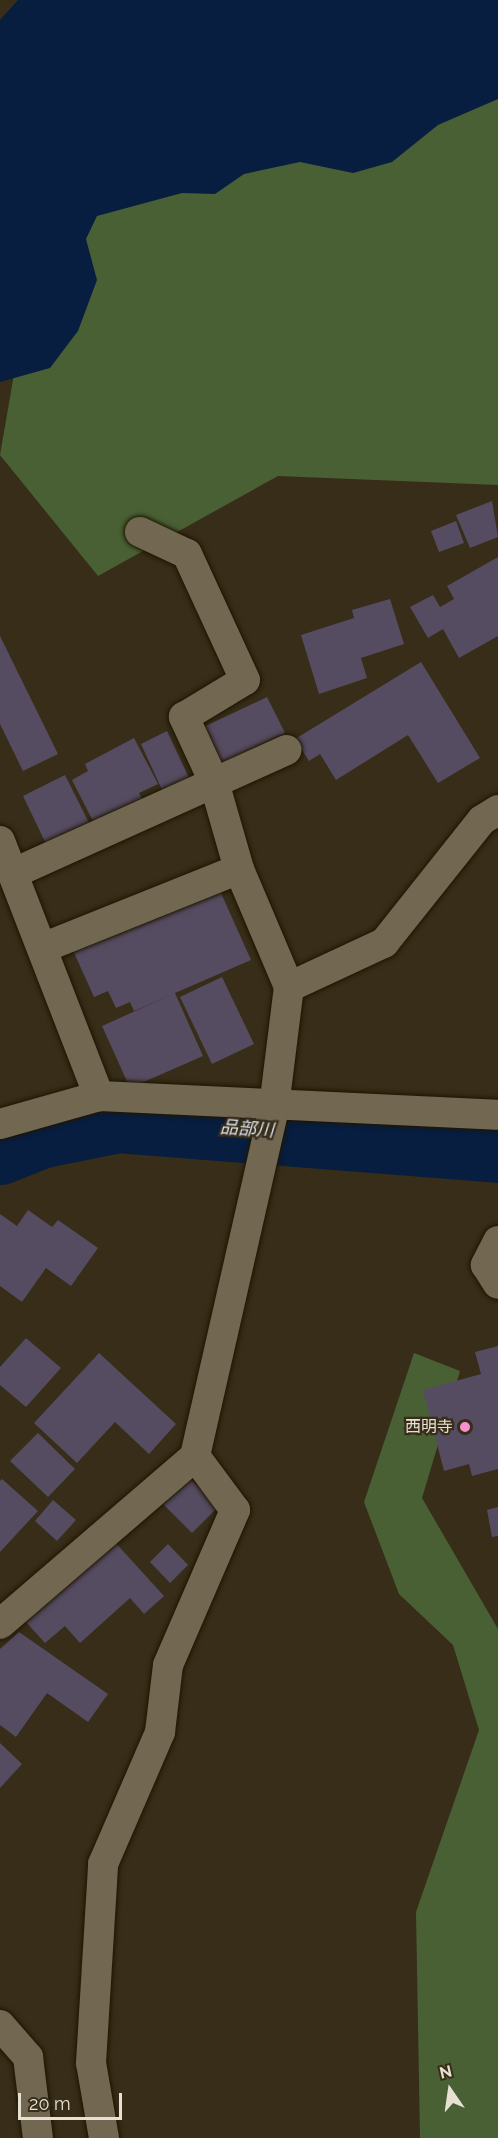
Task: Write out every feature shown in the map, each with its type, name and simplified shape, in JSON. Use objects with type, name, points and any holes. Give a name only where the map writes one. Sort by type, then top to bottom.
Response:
[{"type":"street","points":[[0,1624],[195,1456],[274,1107],[289,987],[239,869],[214,782],[184,717],[199,703],[245,680],[187,554],[140,532]]},
{"type":"street","points":[[14,873],[287,750]]},
{"type":"street","points":[[289,987],[384,944],[482,820],[498,810]]},
{"type":"street","points":[[0,842],[45,947],[99,1096]]},
{"type":"street","points":[[45,947],[239,869]]},
{"type":"street","points":[[0,1124],[99,1096],[274,1107],[498,1115]]},
{"type":"street","points":[[498,1241],[486,1265],[498,1284]]},
{"type":"street","points":[[104,2138],[91,2063],[103,1864],[160,1732],[168,1665],[235,1510],[195,1456]]},
{"type":"street","points":[[0,2025],[28,2057],[38,2138]]},
{"type":"green space","points":[[498,43],[498,485],[278,476],[98,576],[0,455],[18,351],[0,251]]},
{"type":"green space","points":[[414,1353],[460,1371],[422,1498],[498,1629],[498,2138],[420,2138],[416,1912],[479,1730],[453,1645],[399,1594],[364,1502]]},
{"type":"water","points":[[18,0],[498,0],[498,99],[438,125],[392,162],[353,173],[300,162],[244,174],[215,194],[182,193],[97,216],[86,239],[97,280],[78,331],[50,368],[0,382],[0,20]]},
{"type":"building","points":[[492,501],[498,537],[470,548],[456,515]]},
{"type":"building","points":[[456,521],[464,543],[439,552],[431,531]]},
{"type":"building","points":[[498,557],[498,636],[459,658],[443,629],[428,638],[410,607],[433,595],[440,607],[454,599],[447,586]]},
{"type":"building","points":[[390,599],[404,644],[361,658],[367,678],[319,694],[301,635],[354,618],[352,610]]},
{"type":"building","points":[[0,636],[58,754],[23,771],[0,724]]},
{"type":"building","points":[[421,662],[480,758],[438,783],[408,735],[336,780],[320,754],[309,761],[295,739]]},
{"type":"building","points":[[267,697],[285,733],[215,766],[197,730]]},
{"type":"building","points":[[167,731],[190,780],[163,792],[141,744]]},
{"type":"building","points":[[134,738],[158,784],[139,793],[143,801],[95,825],[72,780],[88,771],[85,764]]},
{"type":"building","points":[[65,775],[91,827],[48,848],[23,796]]},
{"type":"building","points":[[216,882],[251,960],[175,993],[203,1056],[130,1088],[102,1026],[173,994],[134,1011],[130,1002],[116,1008],[108,991],[94,997],[71,946]]},
{"type":"building","points":[[222,977],[254,1044],[212,1064],[180,997]]},
{"type":"building","points":[[28,1210],[52,1227],[58,1220],[98,1248],[71,1286],[46,1268],[22,1302],[0,1286],[0,1214],[17,1226]]},
{"type":"building","points":[[26,1338],[61,1368],[26,1407],[0,1385],[0,1367]]},
{"type":"building","name":"西明寺","points":[[498,1346],[498,1469],[472,1476],[469,1464],[444,1471],[423,1390],[481,1374],[475,1352]]},
{"type":"building","points":[[99,1353],[176,1424],[149,1454],[115,1422],[77,1463],[34,1423]]},
{"type":"building","points":[[38,1433],[75,1469],[48,1497],[10,1461]]},
{"type":"building","points":[[190,1478],[218,1507],[192,1533],[163,1504]]},
{"type":"building","points":[[2,1479],[38,1511],[0,1552],[0,1481]]},
{"type":"building","points":[[53,1500],[76,1520],[57,1541],[35,1521]]},
{"type":"building","points":[[498,1507],[498,1536],[492,1537],[487,1510]]},
{"type":"building","points":[[113,1540],[164,1596],[144,1614],[130,1598],[80,1643],[65,1626],[45,1643],[25,1621]]},
{"type":"building","points":[[168,1544],[188,1565],[170,1583],[150,1562]]},
{"type":"building","points":[[19,1632],[108,1694],[88,1722],[47,1693],[16,1737],[0,1725],[0,1649]]},
{"type":"building","points":[[0,1743],[22,1764],[0,1788]]},
{"type":"waterway","name":"品部川","points":[[0,1153],[43,1136],[118,1121],[498,1151]]},
{"type":"place","name":"西明寺","points":[[465,1427]]}]
